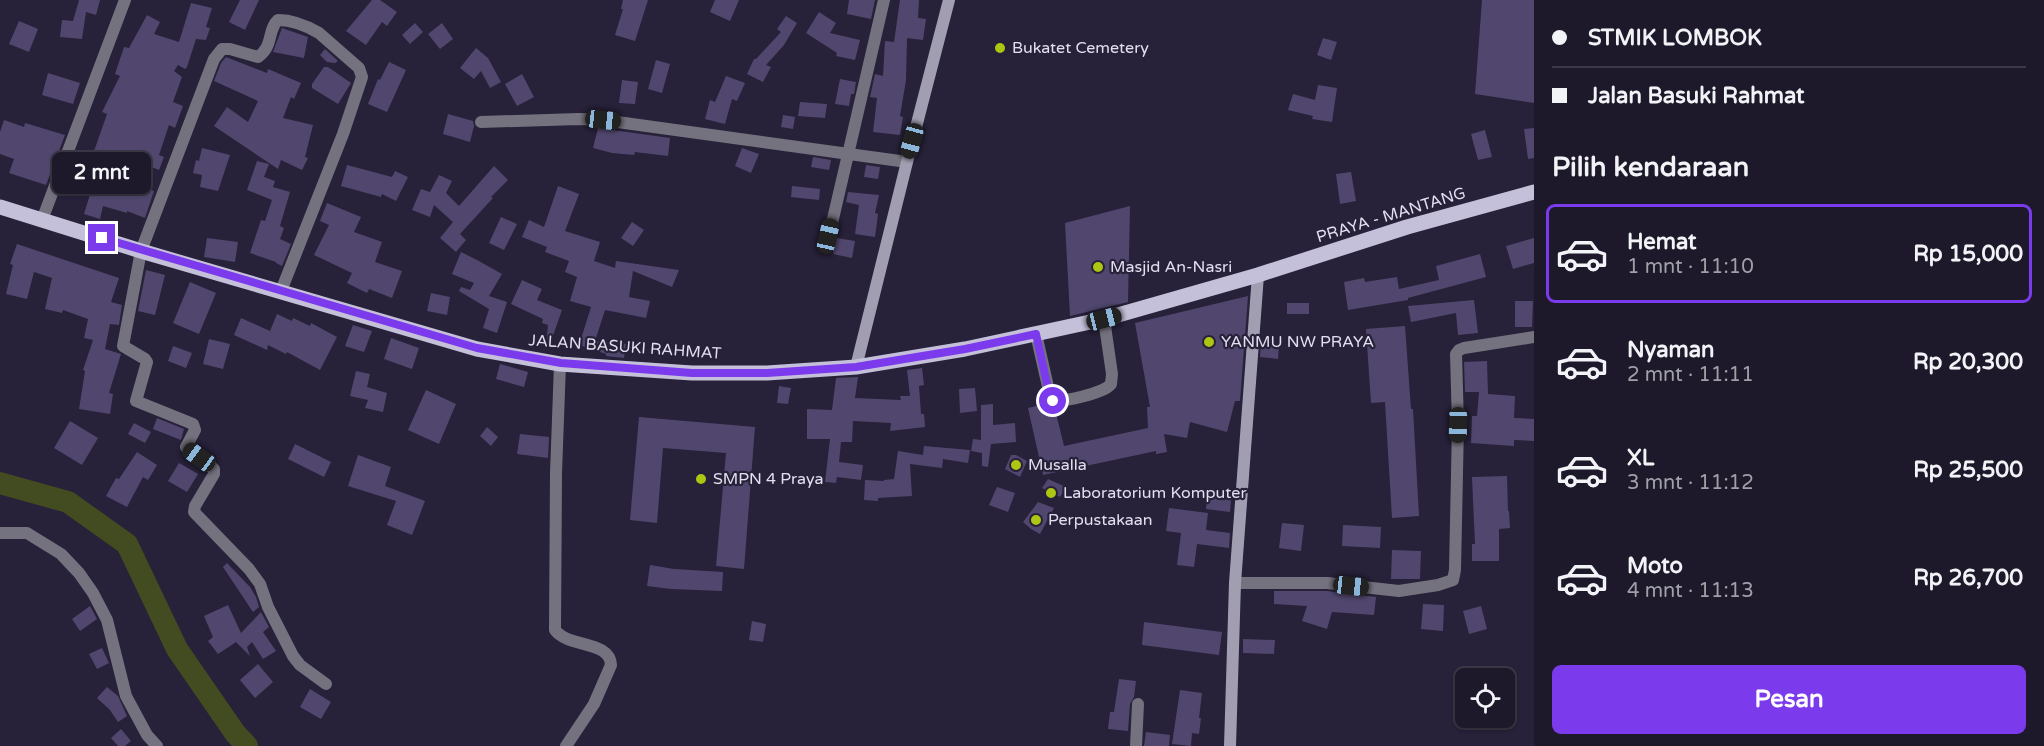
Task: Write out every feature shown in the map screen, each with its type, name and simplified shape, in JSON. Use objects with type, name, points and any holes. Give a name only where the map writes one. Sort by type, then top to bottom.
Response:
[{"type":"main road","points":[[856,367],[949,0]]},
{"type":"main road","name":"PRAYA - MANTANG","points":[[1258,275],[1407,227],[1534,192]]},
{"type":"main road","name":"JALAN BASUKI RAHMAT","points":[[0,207],[141,251],[477,348],[561,363],[692,373],[767,373],[856,367],[956,351],[1144,309],[1258,275]]},
{"type":"main road","points":[[1230,746],[1235,583],[1258,275]]},
{"type":"street","points":[[42,220],[124,0]]},
{"type":"street","points":[[828,236],[884,0]]},
{"type":"street","points":[[281,291],[343,134],[362,77],[359,68],[319,33],[311,28],[285,20],[275,20],[270,42],[265,52],[258,57],[230,48],[222,49],[217,54],[141,251],[123,346],[145,358],[147,362],[136,401],[194,426],[195,430],[185,446],[213,467],[214,471],[194,512],[249,569],[260,584],[268,607],[293,656],[300,665],[326,684]]},
{"type":"street","points":[[481,122],[585,118],[907,162]]},
{"type":"street","points":[[1036,334],[1051,400],[1073,398],[1104,390],[1111,384],[1112,374],[1104,319]]},
{"type":"street","points":[[1235,583],[1327,584],[1399,591],[1438,585],[1453,580],[1458,425],[1455,354],[1464,348],[1534,337]]},
{"type":"street","points":[[561,363],[556,473],[555,630],[566,640],[601,649],[611,658],[611,665],[594,704],[566,746]]},
{"type":"street","points":[[0,533],[27,533],[61,554],[79,573],[93,593],[106,620],[126,696],[147,735],[157,746]]},
{"type":"street","points":[[1136,746],[1138,704]]},
{"type":"building","points":[[79,0],[100,0],[96,15],[86,12],[82,39],[60,37],[62,20],[73,21]]},
{"type":"building","points":[[240,0],[259,0],[245,30],[229,22]]},
{"type":"building","points":[[372,0],[380,0],[397,12],[387,26],[382,22],[366,45],[346,31]]},
{"type":"building","points":[[623,0],[648,0],[635,41],[615,35],[623,9],[621,9]]},
{"type":"building","points":[[715,0],[739,0],[730,21],[710,12]]},
{"type":"building","points":[[849,0],[875,0],[871,19],[847,14]]},
{"type":"building","points":[[900,0],[919,0],[918,18],[926,19],[923,40],[907,38],[906,80],[900,116],[903,117],[900,135],[873,132],[877,98],[870,97],[875,74],[883,76],[885,41],[894,42]]},
{"type":"building","points":[[1482,0],[1534,0],[1534,103],[1475,94]]},
{"type":"building","points":[[191,3],[212,8],[206,27],[210,28],[206,40],[196,39],[187,67],[185,69],[178,65],[174,71],[182,77],[173,102],[183,106],[175,128],[169,125],[159,155],[164,157],[159,170],[141,163],[135,184],[154,191],[145,218],[103,206],[100,219],[84,214],[96,175],[71,166],[77,152],[92,157],[107,114],[102,112],[120,76],[115,74],[124,47],[129,48],[147,15],[160,22],[154,34],[179,42]]},
{"type":"building","points":[[819,12],[836,23],[830,33],[860,40],[855,60],[836,56],[837,53],[806,33]]},
{"type":"building","points":[[786,16],[797,23],[784,45],[766,65],[771,67],[763,82],[747,74],[754,59],[781,32],[777,29]]},
{"type":"building","points":[[19,21],[38,29],[29,52],[9,44]]},
{"type":"building","points":[[415,23],[423,32],[410,44],[402,35]]},
{"type":"building","points":[[442,23],[453,39],[440,49],[428,34]]},
{"type":"building","points":[[282,28],[308,37],[304,58],[273,52]]},
{"type":"building","points":[[1323,38],[1337,42],[1331,60],[1317,55]]},
{"type":"building","points":[[476,48],[488,58],[501,82],[490,88],[481,71],[474,79],[460,68]]},
{"type":"building","points":[[325,49],[338,61],[327,62],[320,55]]},
{"type":"building","points":[[226,57],[267,73],[268,69],[301,83],[294,99],[291,97],[283,118],[313,125],[305,157],[308,158],[302,170],[281,160],[278,169],[214,126],[227,107],[248,122],[258,101],[214,81]]},
{"type":"building","points":[[656,60],[670,64],[662,93],[648,89]]},
{"type":"building","points":[[389,62],[406,70],[387,112],[368,104],[378,79],[380,80]]},
{"type":"building","points":[[324,67],[328,67],[351,83],[338,104],[312,88],[312,84]]},
{"type":"building","points":[[48,73],[80,83],[73,104],[42,95]]},
{"type":"building","points":[[522,74],[534,97],[517,106],[505,84]]},
{"type":"building","points":[[726,76],[745,83],[737,101],[732,99],[725,124],[705,119],[710,100],[715,102]]},
{"type":"building","points":[[840,79],[856,82],[849,106],[835,104]]},
{"type":"building","points":[[622,80],[638,82],[635,104],[619,103]]},
{"type":"building","points":[[1318,85],[1337,88],[1332,122],[1312,119],[1313,116],[1288,110],[1293,94],[1315,100]]},
{"type":"building","points":[[800,102],[827,104],[825,118],[798,116]]},
{"type":"building","points":[[448,114],[473,121],[470,142],[443,134]]},
{"type":"building","points":[[783,115],[795,117],[793,129],[781,127]]},
{"type":"building","points":[[4,120],[24,127],[25,123],[65,135],[46,185],[9,173],[14,159],[0,154],[0,132]]},
{"type":"building","points":[[598,128],[670,138],[668,156],[635,152],[634,155],[612,153],[593,148]]},
{"type":"building","points":[[1534,128],[1534,158],[1528,159],[1524,129]]},
{"type":"building","points":[[1485,130],[1492,157],[1478,160],[1471,134]]},
{"type":"building","points":[[202,148],[230,155],[218,191],[200,187],[202,175],[193,173]]},
{"type":"building","points":[[742,148],[759,154],[751,173],[735,166]]},
{"type":"building","points":[[813,157],[831,160],[829,170],[811,167]]},
{"type":"building","points":[[257,161],[269,164],[264,177],[275,181],[273,187],[290,192],[280,226],[284,228],[280,239],[291,244],[282,266],[250,253],[261,220],[265,221],[272,200],[247,190]]},
{"type":"building","points":[[347,165],[392,177],[395,171],[408,177],[396,201],[382,194],[381,197],[341,186]]},
{"type":"building","points":[[866,165],[880,167],[878,179],[864,177]]},
{"type":"building","points":[[494,166],[508,180],[460,234],[466,240],[456,252],[440,238],[453,222],[434,205],[430,217],[412,210],[421,189],[430,192],[439,175],[452,181],[446,193],[459,206]]},
{"type":"building","points":[[1351,172],[1356,201],[1340,204],[1336,174]]},
{"type":"building","points":[[558,186],[579,194],[565,231],[600,242],[594,261],[615,268],[616,261],[679,270],[672,287],[633,271],[629,297],[650,301],[646,318],[605,310],[595,341],[626,344],[624,358],[606,356],[606,354],[573,343],[574,339],[581,339],[591,307],[570,301],[577,277],[565,272],[569,261],[545,252],[547,247],[522,237],[529,220],[544,227]]},
{"type":"building","points":[[792,186],[820,189],[819,200],[791,197]]},
{"type":"building","points":[[848,192],[879,195],[875,213],[878,214],[875,237],[855,234],[859,205],[846,202]]},
{"type":"building","points":[[327,203],[361,217],[354,232],[382,242],[375,262],[402,271],[392,298],[369,289],[367,293],[347,283],[352,273],[314,255],[329,225],[320,221]]},
{"type":"building","name":"Masjid An-Nasri","points":[[1130,206],[1128,302],[1070,316],[1065,223]]},
{"type":"building","points":[[501,217],[517,224],[504,250],[489,243]]},
{"type":"building","points":[[632,222],[644,230],[633,246],[621,238]]},
{"type":"building","points":[[207,238],[238,242],[235,262],[204,257]]},
{"type":"building","points":[[837,238],[855,241],[852,258],[833,254]]},
{"type":"building","points":[[1534,238],[1534,263],[1513,269],[1506,246]]},
{"type":"building","points":[[17,244],[119,278],[111,302],[122,305],[119,325],[110,324],[105,349],[121,354],[109,393],[113,394],[110,414],[79,409],[85,371],[83,370],[93,340],[84,338],[88,319],[63,310],[62,313],[45,309],[52,278],[34,272],[27,299],[6,294],[13,265],[10,264]]},
{"type":"building","points":[[461,252],[502,274],[489,296],[507,302],[497,333],[483,328],[489,309],[459,291],[461,287],[470,290],[474,283],[452,274]]},
{"type":"building","points":[[1480,254],[1486,277],[1408,298],[1408,300],[1348,310],[1344,282],[1364,278],[1365,282],[1397,277],[1399,289],[1439,280],[1436,266]]},
{"type":"building","points":[[146,270],[165,275],[155,315],[138,311]]},
{"type":"building","points":[[522,280],[542,289],[537,300],[562,310],[549,347],[546,346],[548,325],[542,323],[543,319],[511,304]]},
{"type":"building","points":[[190,282],[216,293],[199,334],[173,323]]},
{"type":"building","points":[[431,293],[450,297],[447,315],[427,311]]},
{"type":"building","points":[[1248,296],[1240,401],[1235,401],[1227,432],[1190,422],[1187,438],[1164,434],[1167,452],[1156,454],[1156,451],[1043,475],[1028,408],[1044,404],[1055,409],[1064,446],[1148,428],[1147,407],[1150,407],[1135,323]]},
{"type":"building","points":[[1474,300],[1478,333],[1458,335],[1456,313],[1411,322],[1408,306]]},
{"type":"building","points":[[1515,301],[1533,301],[1532,327],[1515,327]]},
{"type":"building","points":[[1287,303],[1309,303],[1309,314],[1287,314]]},
{"type":"building","points":[[277,314],[310,326],[311,323],[337,337],[320,370],[287,352],[286,354],[268,345],[267,350],[234,335],[241,318],[270,331]]},
{"type":"building","points":[[353,325],[372,331],[364,352],[345,346]]},
{"type":"building","points":[[1405,326],[1411,409],[1413,409],[1419,516],[1392,518],[1385,402],[1371,403],[1366,329]]},
{"type":"building","points":[[391,338],[419,348],[412,369],[384,359]]},
{"type":"building","points":[[209,339],[230,344],[223,369],[203,364]]},
{"type":"building","points":[[1261,344],[1279,346],[1278,359],[1260,357]]},
{"type":"building","points":[[173,346],[192,353],[186,368],[168,361]]},
{"type":"building","points":[[1487,361],[1488,394],[1515,396],[1514,418],[1534,419],[1534,441],[1514,440],[1514,446],[1471,443],[1472,416],[1477,416],[1479,392],[1465,392],[1464,362]]},
{"type":"building","points":[[500,364],[528,372],[524,387],[496,379]]},
{"type":"building","points":[[922,368],[924,385],[919,386],[921,414],[924,414],[925,427],[890,431],[891,423],[853,421],[852,442],[841,442],[839,462],[863,465],[861,480],[837,477],[836,483],[825,482],[830,439],[807,439],[807,409],[832,410],[836,378],[858,377],[855,398],[901,400],[900,396],[910,396],[907,370]]},
{"type":"building","points":[[356,371],[370,374],[367,387],[387,393],[383,412],[365,408],[368,400],[350,396]]},
{"type":"building","points":[[779,386],[791,388],[788,404],[777,403]]},
{"type":"building","points":[[975,388],[977,411],[960,413],[959,389]]},
{"type":"building","points":[[426,390],[456,404],[439,444],[408,430]]},
{"type":"building","points":[[993,404],[993,425],[1015,423],[1016,442],[991,444],[988,467],[982,466],[982,453],[971,451],[973,439],[981,440],[981,405]]},
{"type":"building","points":[[639,417],[755,427],[744,569],[716,566],[726,453],[663,448],[657,523],[630,520]]},
{"type":"building","points":[[157,418],[184,429],[181,440],[153,429]]},
{"type":"building","points":[[70,421],[98,438],[82,465],[54,448]]},
{"type":"building","points":[[134,423],[151,432],[145,443],[128,434]]},
{"type":"building","points":[[487,427],[498,437],[491,446],[480,436]]},
{"type":"building","points":[[520,434],[549,437],[548,458],[517,454]]},
{"type":"building","points":[[295,444],[331,462],[324,477],[288,459]]},
{"type":"building","points":[[924,446],[970,450],[968,463],[943,459],[942,468],[910,464],[912,496],[878,498],[878,501],[864,500],[865,480],[894,479],[898,451],[923,455]]},
{"type":"building","points":[[137,452],[157,465],[148,480],[143,477],[127,507],[106,496],[116,478],[119,479]]},
{"type":"building","points":[[358,455],[391,467],[385,486],[425,501],[412,535],[387,525],[396,501],[348,486]]},
{"type":"building","name":"Musalla","points":[[1011,455],[1027,461],[1020,477],[1005,469]]},
{"type":"building","points":[[179,463],[198,474],[187,492],[168,481]]},
{"type":"building","points":[[1507,476],[1510,528],[1499,529],[1499,561],[1472,561],[1472,544],[1475,544],[1472,477]]},
{"type":"building","points":[[1048,479],[1066,487],[1060,497],[1042,488]]},
{"type":"building","points":[[997,487],[1015,493],[1008,512],[989,505]]},
{"type":"building","points":[[1207,497],[1231,500],[1230,512],[1206,509]]},
{"type":"building","name":"Perpustakaan","points":[[1038,502],[1054,508],[1040,534],[1023,522]]},
{"type":"building","points":[[1169,508],[1208,513],[1206,530],[1230,533],[1229,548],[1197,544],[1194,567],[1177,565],[1181,533],[1166,531]]},
{"type":"building","points":[[1282,523],[1304,525],[1301,551],[1279,548]]},
{"type":"building","points":[[1343,525],[1381,527],[1380,548],[1342,546]]},
{"type":"building","points":[[1392,550],[1421,551],[1420,579],[1391,579]]},
{"type":"building","points":[[227,563],[250,587],[256,597],[259,607],[253,612],[223,567]]},
{"type":"building","points":[[650,565],[723,572],[722,591],[647,586]]},
{"type":"building","points":[[1274,591],[1327,591],[1376,597],[1374,615],[1332,612],[1327,629],[1302,621],[1307,606],[1274,604]]},
{"type":"building","points":[[1423,604],[1444,605],[1443,631],[1421,629]]},
{"type":"building","points":[[228,605],[241,633],[261,612],[269,627],[263,632],[276,651],[263,659],[252,642],[247,647],[250,656],[236,642],[218,654],[208,641],[213,637],[204,616]]},
{"type":"building","points":[[90,606],[97,619],[80,631],[72,619]]},
{"type":"building","points":[[1481,606],[1487,629],[1469,634],[1463,611]]},
{"type":"building","points":[[752,621],[766,624],[763,642],[749,640]]},
{"type":"building","points":[[1144,622],[1222,632],[1219,655],[1142,645]]},
{"type":"building","points":[[1243,639],[1275,640],[1274,654],[1243,653]]},
{"type":"building","points":[[102,648],[109,663],[97,669],[89,654]]},
{"type":"building","points":[[258,664],[273,682],[255,698],[240,680]]},
{"type":"building","points":[[1119,679],[1136,681],[1134,697],[1130,704],[1128,731],[1108,729],[1110,712],[1114,712]]},
{"type":"building","points":[[107,687],[118,696],[127,716],[118,722],[110,710],[97,698]]},
{"type":"building","points":[[310,689],[331,702],[321,719],[300,707]]},
{"type":"building","points":[[1180,690],[1202,693],[1199,734],[1192,733],[1191,746],[1172,744]]},
{"type":"building","points":[[121,729],[131,741],[125,746],[118,746],[111,738]]},
{"type":"building","points":[[1146,732],[1170,735],[1169,746],[1144,746]]},
{"type":"waterway","points":[[0,483],[68,502],[127,544],[177,649],[235,733],[247,746]]},
{"type":"place","name":"Bukatet Cemetery","points":[[1000,48]]},
{"type":"place","name":"Masjid An-Nasri","points":[[1098,267]]},
{"type":"place","name":"YANMU NW PRAYA","points":[[1209,342]]},
{"type":"place","name":"Musalla","points":[[1016,465]]},
{"type":"place","name":"SMPN 4 Praya","points":[[701,479]]},
{"type":"place","name":"Laboratorium Komputer","points":[[1051,493]]},
{"type":"place","name":"Perpustakaan","points":[[1036,520]]},
{"type":"route","points":[[102,238],[477,348],[561,363],[692,373],[767,373],[856,367],[965,349],[1036,334],[1049,393],[1053,401]]}]
